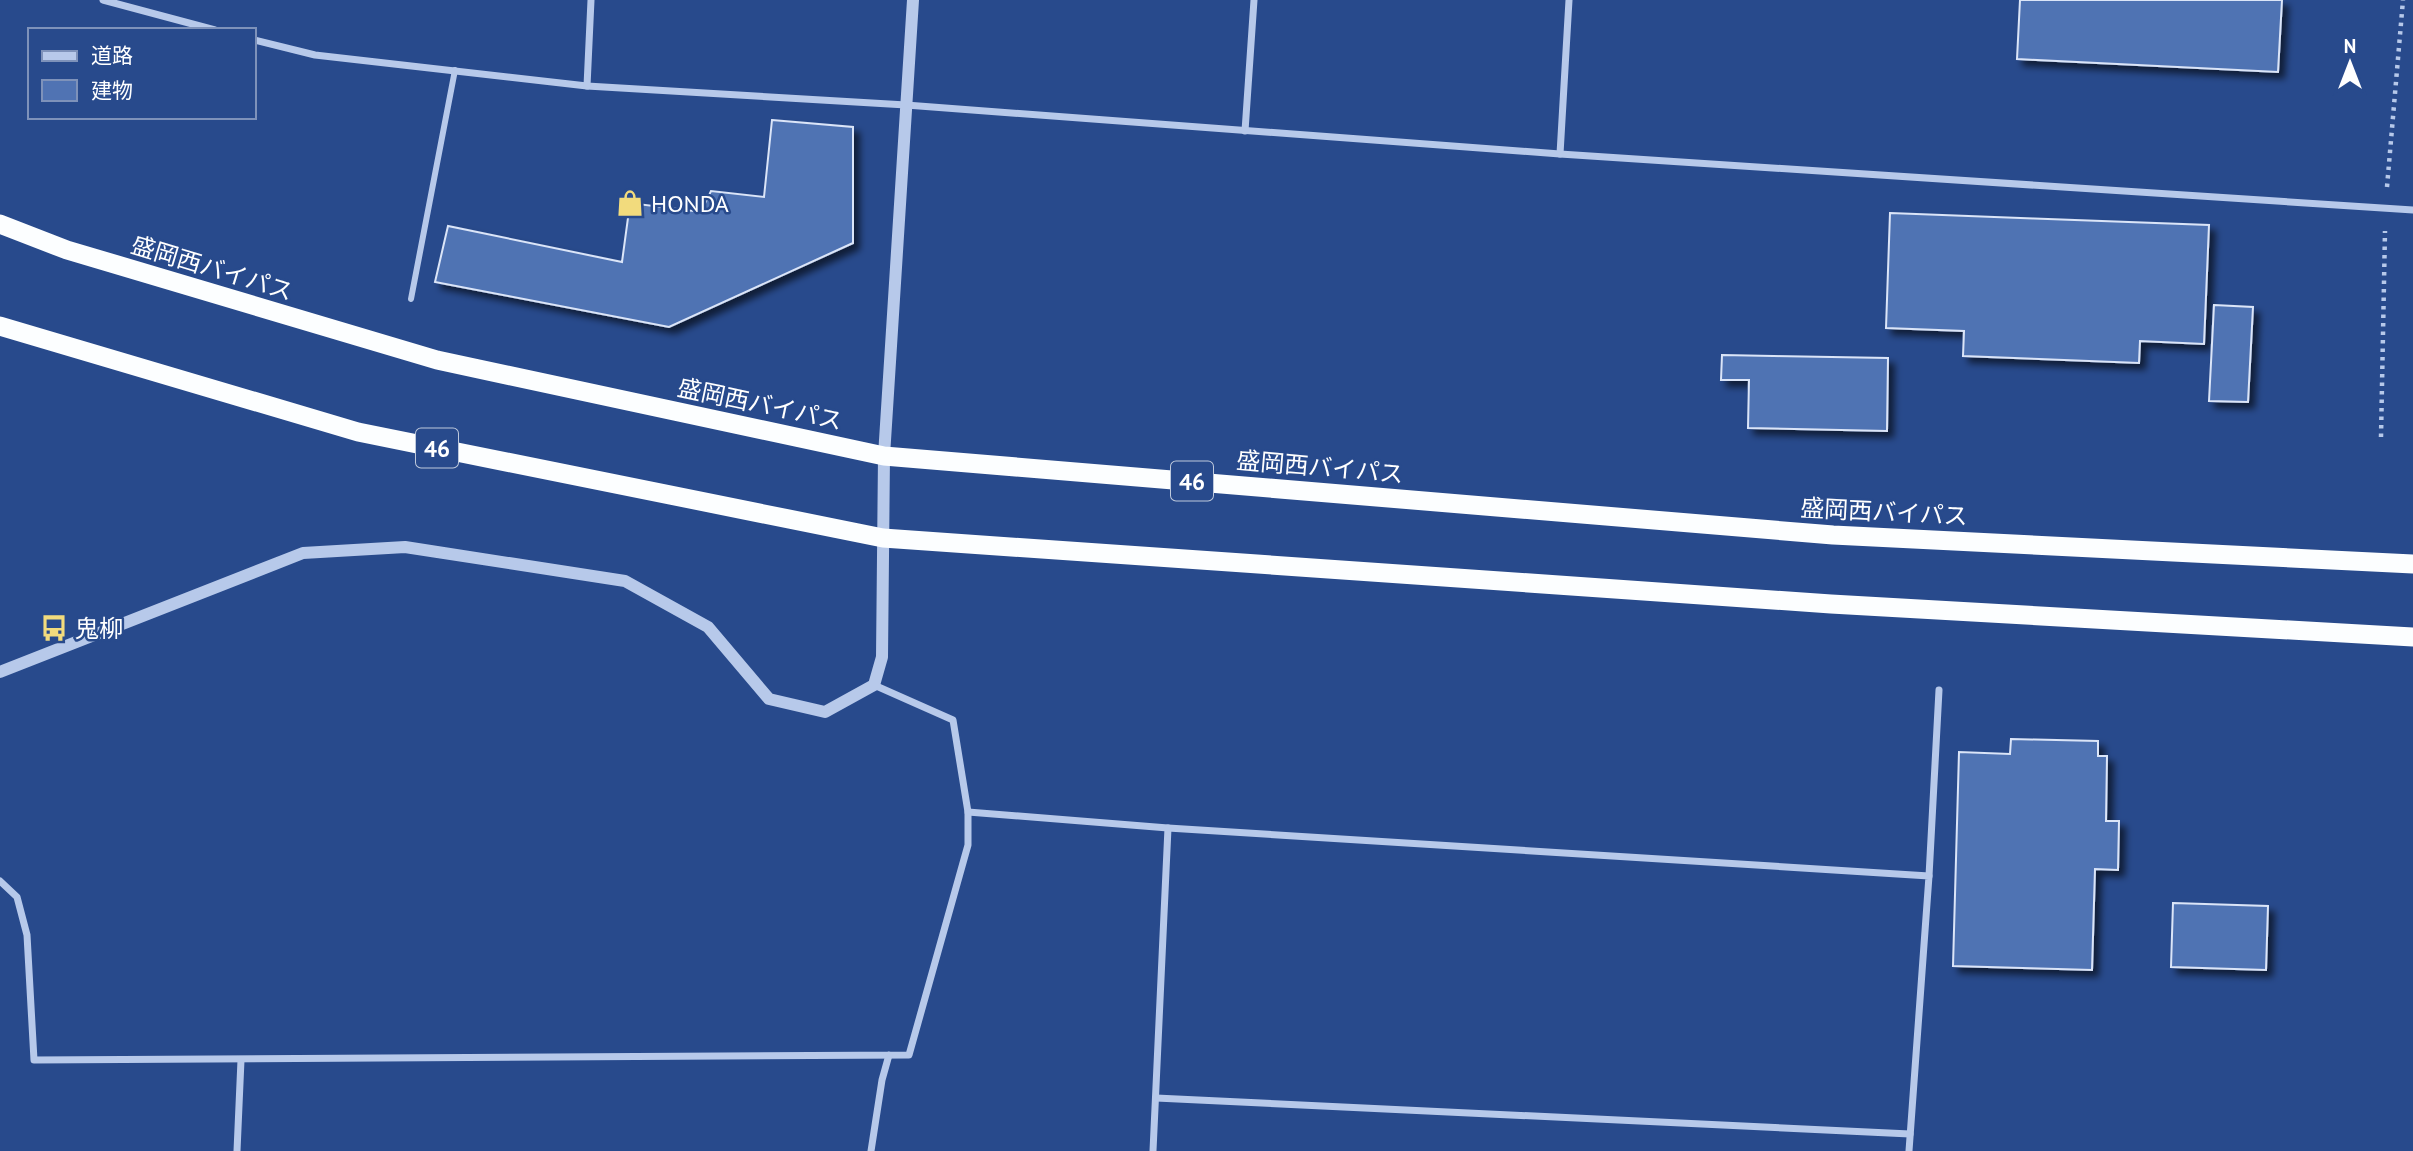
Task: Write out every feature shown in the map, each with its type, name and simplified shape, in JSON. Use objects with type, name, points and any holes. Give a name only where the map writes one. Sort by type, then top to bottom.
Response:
[{"type":"highway","name":"盛岡西バイパス","points":[[0,224],[67,250],[437,360],[884,456],[1833,535],[2413,564]]},
{"type":"highway","name":"46","points":[[0,326],[358,432],[883,538],[1831,604],[2413,637]]},
{"type":"street","points":[[103,0],[208,28]]},
{"type":"street","points":[[587,86],[591,0]]},
{"type":"street","points":[[0,672],[303,553],[405,547],[625,581],[708,627],[769,699],[825,712],[874,685],[882,657],[884,456],[913,0]]},
{"type":"street","points":[[1245,131],[1254,0]]},
{"type":"street","points":[[1560,154],[1569,0]]},
{"type":"street","points":[[256,40],[315,55],[587,86],[906,105],[1560,154],[2413,210]]},
{"type":"street","points":[[411,299],[455,70]]},
{"type":"street","points":[[0,881],[17,897],[27,935],[34,1060],[909,1055],[968,845],[968,812],[953,720],[874,685]]},
{"type":"street","points":[[1909,1151],[1939,690]]},
{"type":"street","points":[[968,812],[1168,828],[1929,876]]},
{"type":"street","points":[[1153,1151],[1168,828]]},
{"type":"street","points":[[871,1151],[882,1080],[889,1055]]},
{"type":"street","points":[[237,1151],[242,1060]]},
{"type":"street","points":[[1156,1098],[1910,1134]]},
{"type":"building","points":[[2020,0],[2282,0],[2278,72],[2017,59]]},
{"type":"building","points":[[772,120],[853,127],[853,243],[669,327],[435,282],[448,226],[622,262],[630,203],[701,212],[711,191],[764,197]]},
{"type":"building","points":[[1890,213],[2209,225],[2204,344],[2140,341],[2139,363],[1963,356],[1964,331],[1886,328]]},
{"type":"building","points":[[2214,305],[2253,307],[2248,402],[2209,401]]},
{"type":"building","points":[[1722,355],[1888,358],[1887,431],[1748,428],[1749,380],[1721,380]]},
{"type":"building","points":[[2011,739],[2098,741],[2098,756],[2107,756],[2106,821],[2119,821],[2118,870],[2095,869],[2092,970],[1953,966],[1959,752],[2010,754]]},
{"type":"building","points":[[2173,903],[2268,906],[2266,970],[2171,967]]},
{"type":"place","name":"HONDA","points":[[630,203]]},
{"type":"place","name":"鬼柳","points":[[54,628]]}]
